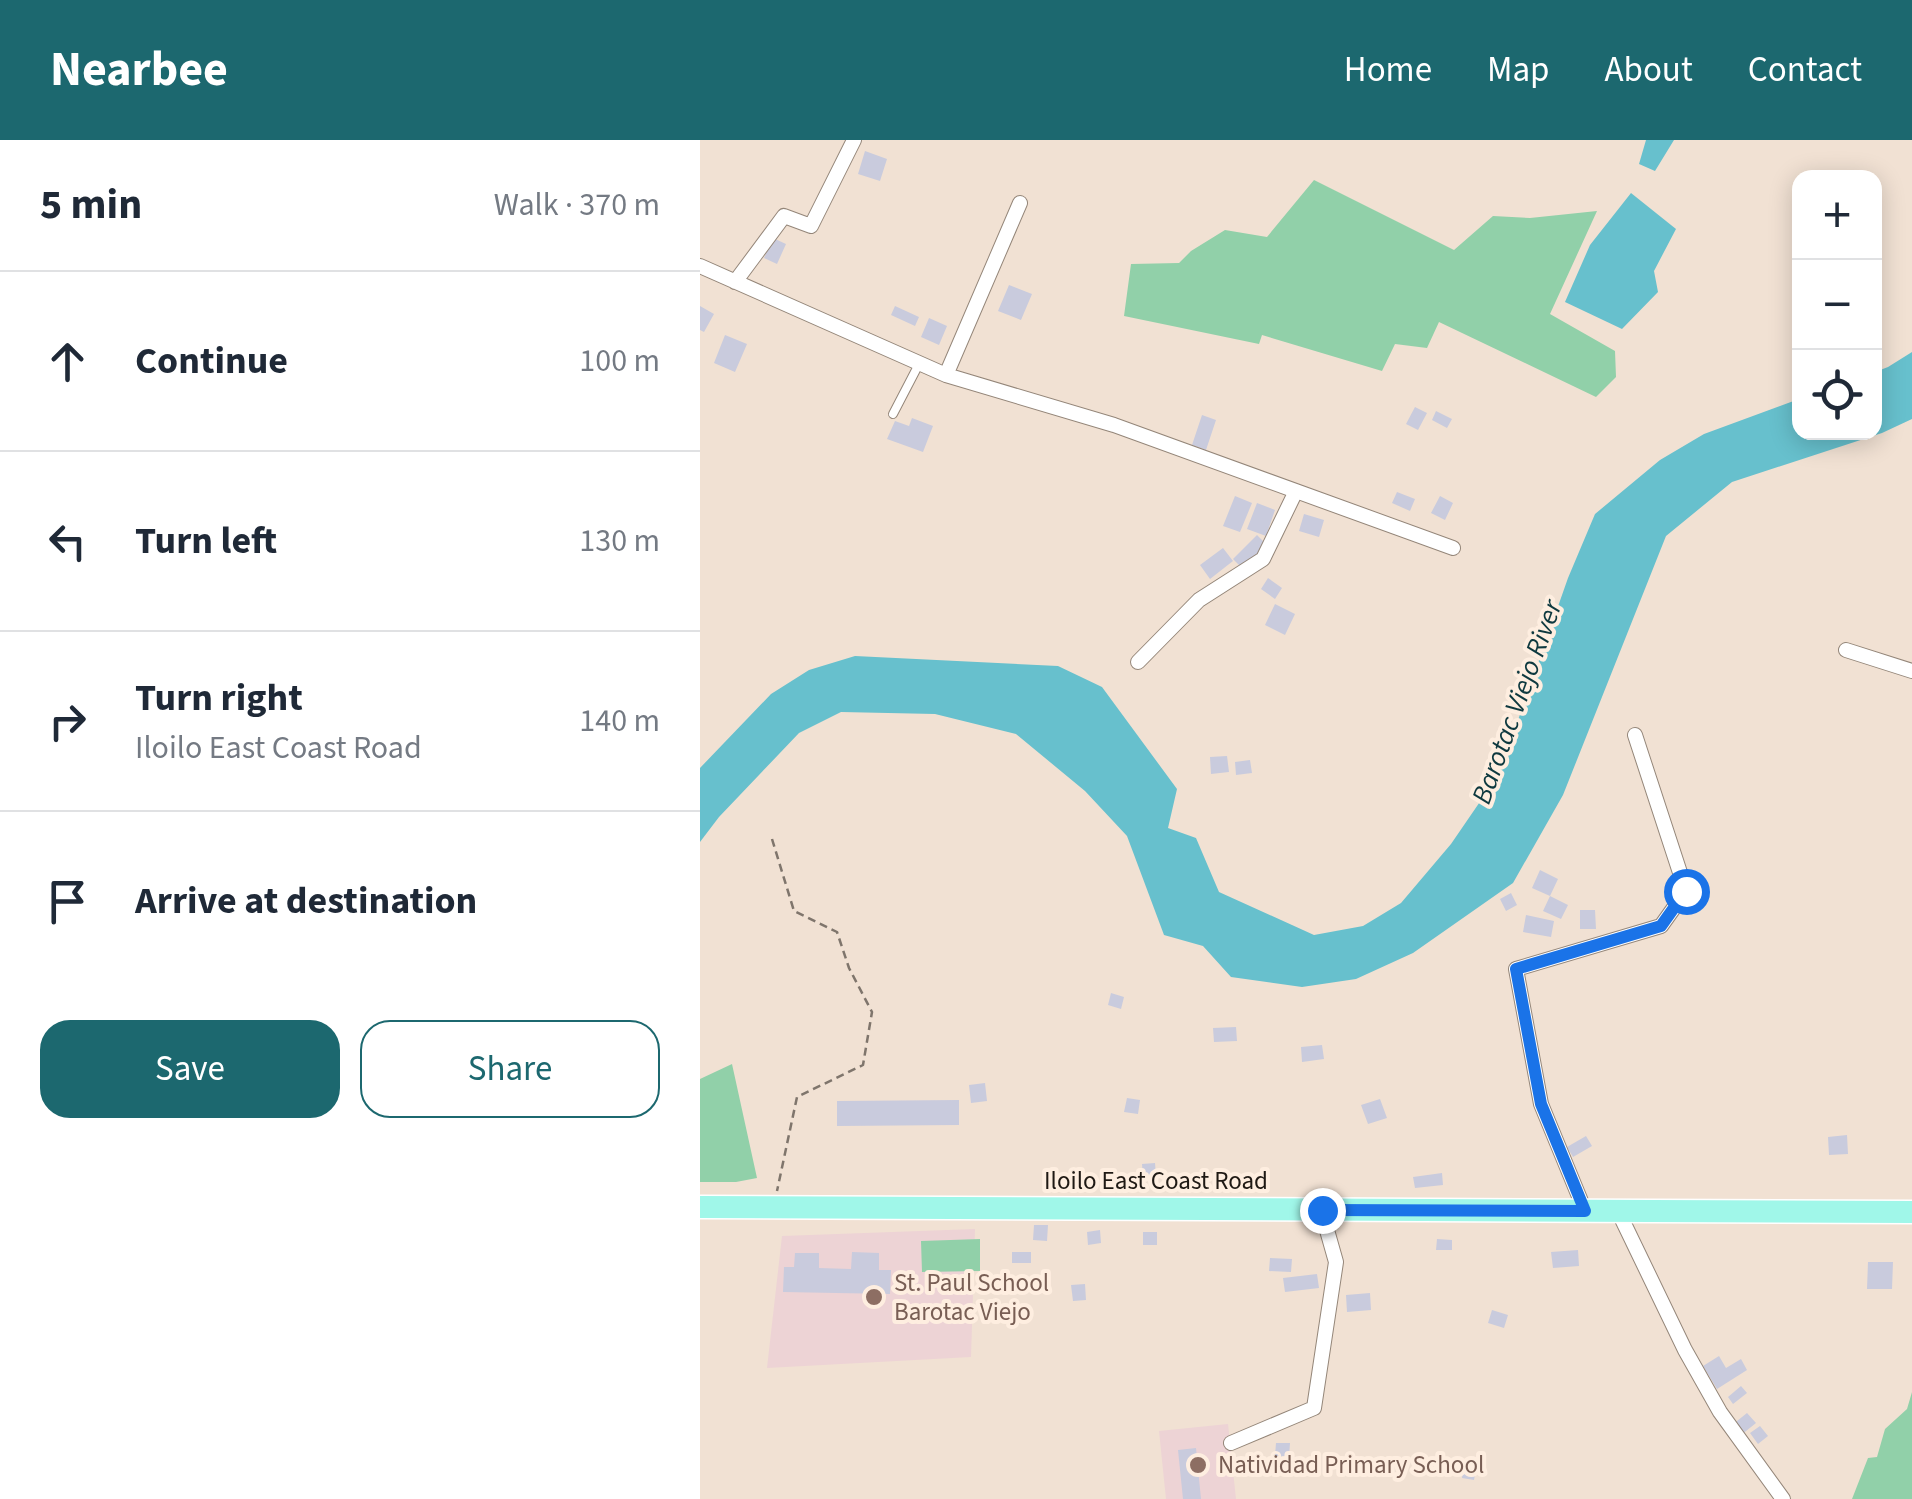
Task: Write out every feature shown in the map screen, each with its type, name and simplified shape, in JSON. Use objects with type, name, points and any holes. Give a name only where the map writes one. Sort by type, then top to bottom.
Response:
[{"type":"main road","name":"Iloilo East Coast Road","points":[[700,1207],[1912,1212]]},
{"type":"street","points":[[735,282],[784,216],[811,226],[854,140]]},
{"type":"street","points":[[946,375],[1020,204]]},
{"type":"street","points":[[700,266],[946,375],[1114,425],[1453,548]]},
{"type":"street","points":[[1138,662],[1199,600],[1263,559],[1296,491]]},
{"type":"street","points":[[1846,650],[1912,671]]},
{"type":"street","points":[[1585,1211],[1541,1104],[1516,969],[1661,926],[1686,891],[1635,734]]},
{"type":"street","points":[[1230,1443],[1314,1408],[1336,1262],[1322,1210]]},
{"type":"street","points":[[1618,1211],[1720,1412],[1784,1499]]},
{"type":"lane","points":[[892,414],[920,364]]},
{"type":"path","points":[[772,839],[794,912],[837,932],[849,968],[872,1012],[863,1065],[797,1098],[774,1207]]},
{"type":"shaded area","name":"St. Paul School Barotac Viejo","points":[[975,1229],[971,1357],[767,1368],[782,1236]]},
{"type":"shaded area","name":"Natividad Primary School","points":[[1228,1424],[1236,1499],[1166,1499],[1159,1431]]},
{"type":"green space","points":[[1314,180],[1454,250],[1493,216],[1530,218],[1597,211],[1550,314],[1615,351],[1616,377],[1596,397],[1439,322],[1427,348],[1395,344],[1382,371],[1262,335],[1259,344],[1124,316],[1131,264],[1179,263],[1225,230],[1267,237]]},
{"type":"green space","points":[[732,1064],[757,1178],[700,1182],[700,1079]]},
{"type":"green space","points":[[980,1239],[980,1271],[922,1272],[921,1241]]},
{"type":"green space","points":[[1912,1392],[1912,1499],[1852,1499],[1868,1458],[1877,1457],[1885,1429],[1907,1409]]},
{"type":"water","points":[[1646,140],[1674,140],[1655,171],[1639,164]]},
{"type":"water","points":[[1631,193],[1676,229],[1654,271],[1658,292],[1622,329],[1565,302],[1590,245]]},
{"type":"water","points":[[1912,352],[1912,419],[1882,433],[1882,369]]},
{"type":"water","points":[[1792,402],[1792,440],[1861,440],[1732,482],[1666,536],[1563,795],[1513,883],[1413,953],[1356,979],[1302,987],[1231,977],[1203,946],[1164,935],[1127,836],[1085,791],[1016,734],[935,714],[841,712],[799,733],[700,842],[700,768],[771,694],[809,670],[855,656],[1058,666],[1102,687],[1177,789],[1168,828],[1196,838],[1219,892],[1314,935],[1363,926],[1401,903],[1451,844],[1499,774],[1568,578],[1595,514],[1660,460],[1704,434]]},
{"type":"building","points":[[865,151],[887,159],[880,181],[858,174]]},
{"type":"building","points":[[773,238],[786,244],[777,264],[764,258]]},
{"type":"building","points":[[1009,285],[1032,294],[1021,320],[998,311]]},
{"type":"building","points":[[700,306],[714,314],[704,332],[700,330]]},
{"type":"building","points":[[895,306],[919,317],[915,326],[891,315]]},
{"type":"building","points":[[929,318],[947,326],[939,345],[921,337]]},
{"type":"building","points":[[725,335],[747,344],[735,372],[714,363]]},
{"type":"building","points":[[1415,407],[1427,413],[1418,430],[1406,424]]},
{"type":"building","points":[[1436,411],[1452,419],[1447,428],[1432,420]]},
{"type":"building","points":[[1202,415],[1216,420],[1206,450],[1192,445]]},
{"type":"building","points":[[912,418],[933,426],[923,452],[887,439],[895,421],[909,426]]},
{"type":"building","points":[[1397,492],[1415,499],[1410,511],[1392,503]]},
{"type":"building","points":[[1235,496],[1252,503],[1240,532],[1223,526]]},
{"type":"building","points":[[1440,496],[1453,503],[1445,520],[1431,513]]},
{"type":"building","points":[[1257,503],[1275,510],[1266,536],[1247,529]]},
{"type":"building","points":[[1304,514],[1324,520],[1319,537],[1299,531]]},
{"type":"building","points":[[1257,535],[1268,546],[1244,570],[1233,559]]},
{"type":"building","points":[[1223,548],[1233,561],[1210,579],[1200,565]]},
{"type":"building","points":[[1268,578],[1282,588],[1275,599],[1261,589]]},
{"type":"building","points":[[1275,604],[1295,614],[1285,635],[1265,625]]},
{"type":"building","points":[[1227,756],[1229,772],[1211,774],[1210,757]]},
{"type":"building","points":[[1250,760],[1252,773],[1236,775],[1235,762]]},
{"type":"building","points":[[1540,870],[1558,879],[1550,896],[1532,888]]},
{"type":"building","points":[[1511,893],[1517,905],[1506,911],[1500,899]]},
{"type":"building","points":[[1550,896],[1568,905],[1561,919],[1543,911]]},
{"type":"building","points":[[1580,910],[1595,910],[1596,929],[1580,929]]},
{"type":"building","points":[[1526,915],[1554,921],[1551,937],[1523,932]]},
{"type":"building","points":[[1111,993],[1124,997],[1121,1009],[1108,1005]]},
{"type":"building","points":[[1236,1027],[1237,1041],[1214,1042],[1213,1028]]},
{"type":"building","points":[[1322,1045],[1324,1059],[1302,1062],[1301,1047]]},
{"type":"building","points":[[985,1083],[987,1101],[971,1103],[969,1085]]},
{"type":"building","points":[[1127,1098],[1140,1100],[1138,1114],[1124,1112]]},
{"type":"building","points":[[1380,1099],[1387,1118],[1368,1124],[1361,1105]]},
{"type":"building","points":[[959,1100],[959,1125],[837,1126],[837,1101]]},
{"type":"building","points":[[1847,1135],[1848,1154],[1829,1155],[1828,1137]]},
{"type":"building","points":[[1586,1136],[1592,1146],[1573,1157],[1567,1147]]},
{"type":"building","points":[[1155,1163],[1156,1176],[1143,1177],[1142,1164]]},
{"type":"building","points":[[1442,1173],[1443,1185],[1415,1188],[1413,1177]]},
{"type":"building","points":[[1034,1225],[1048,1225],[1047,1241],[1033,1240]]},
{"type":"building","points":[[1100,1230],[1101,1243],[1088,1245],[1087,1232]]},
{"type":"building","points":[[1143,1232],[1157,1232],[1157,1245],[1143,1245]]},
{"type":"building","points":[[1437,1239],[1452,1240],[1452,1250],[1436,1250]]},
{"type":"building","points":[[1578,1250],[1579,1266],[1553,1268],[1551,1252]]},
{"type":"building","points":[[852,1252],[879,1253],[879,1270],[891,1270],[890,1294],[783,1292],[784,1267],[794,1267],[795,1253],[819,1253],[819,1268],[851,1269]]},
{"type":"building","points":[[1012,1252],[1031,1252],[1031,1263],[1012,1263]]},
{"type":"building","points":[[1270,1258],[1292,1259],[1291,1272],[1269,1271]]},
{"type":"building","points":[[1868,1262],[1893,1262],[1892,1289],[1867,1289]]},
{"type":"building","points":[[1317,1274],[1319,1288],[1285,1292],[1283,1278]]},
{"type":"building","points":[[1085,1284],[1086,1300],[1073,1301],[1071,1285]]},
{"type":"building","points":[[1370,1293],[1371,1310],[1347,1312],[1346,1295]]},
{"type":"building","points":[[1492,1310],[1508,1315],[1504,1328],[1488,1323]]},
{"type":"building","points":[[1719,1356],[1726,1368],[1741,1359],[1747,1370],[1717,1389],[1703,1366]]},
{"type":"building","points":[[1741,1386],[1747,1393],[1733,1404],[1728,1397]]},
{"type":"building","points":[[1747,1413],[1756,1423],[1741,1435],[1732,1425]]},
{"type":"building","points":[[1760,1426],[1768,1436],[1758,1444],[1750,1433]]},
{"type":"building","points":[[1276,1443],[1290,1443],[1289,1457],[1275,1456]]},
{"type":"building","points":[[1196,1448],[1201,1499],[1183,1499],[1178,1450]]},
{"type":"building","points":[[1464,1463],[1477,1465],[1474,1480],[1462,1478]]},
{"type":"place","name":"St. Paul School Barotac Viejo","points":[[874,1297]]},
{"type":"place","name":"Natividad Primary School","points":[[1198,1465]]},
{"type":"route","points":[[1322,1210],[1585,1211],[1541,1104],[1516,969],[1661,926],[1686,891]]},
{"type":"water label","name":"Barotac Viejo River","points":[[1517,702]]}]
